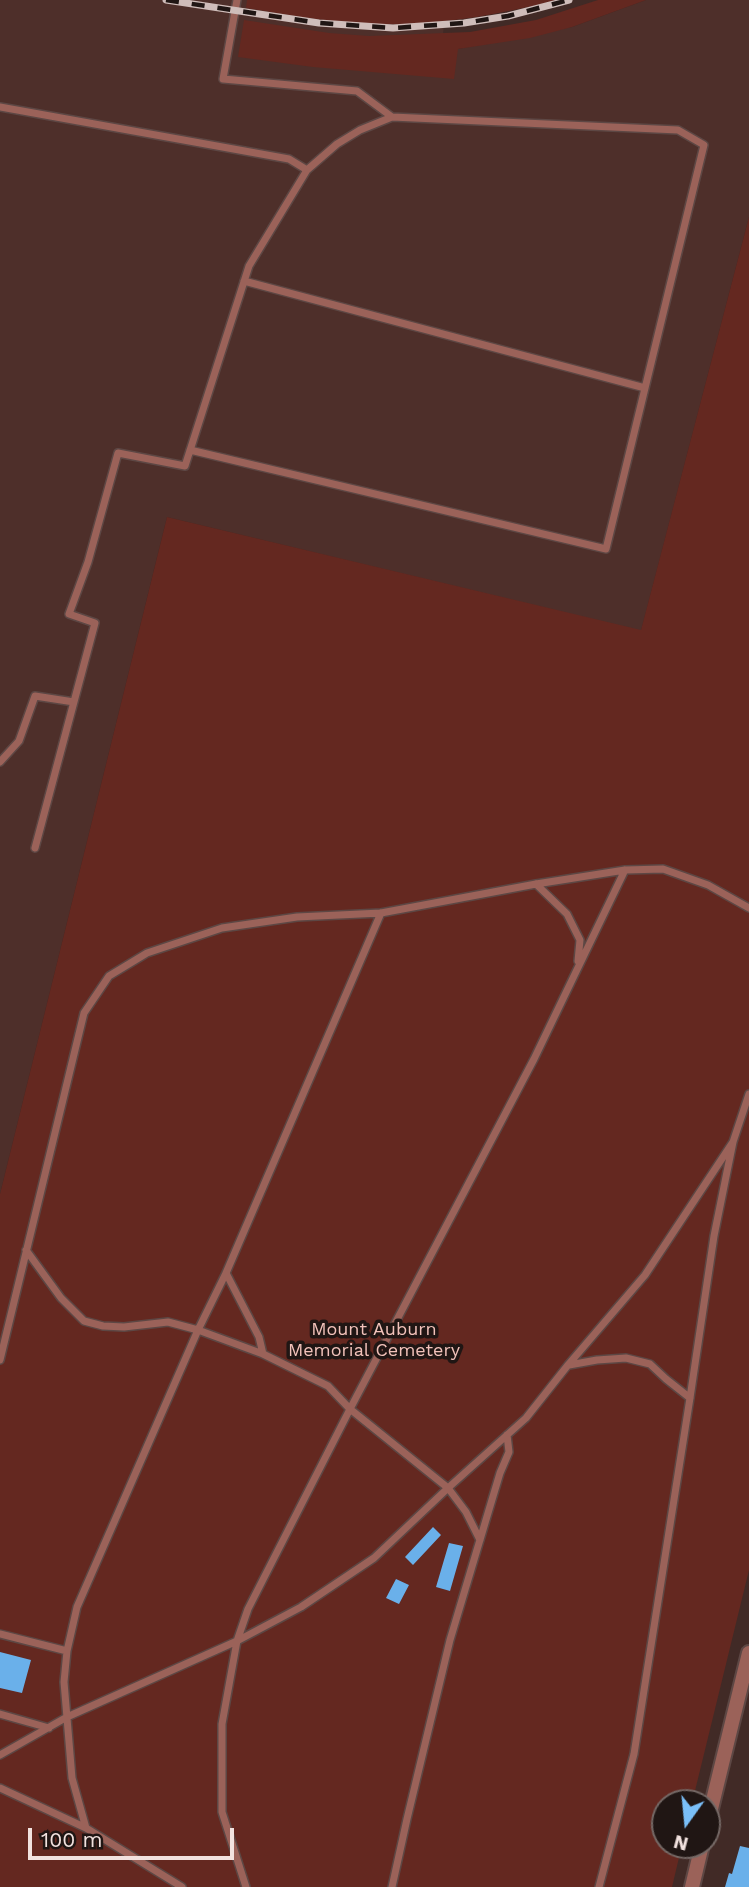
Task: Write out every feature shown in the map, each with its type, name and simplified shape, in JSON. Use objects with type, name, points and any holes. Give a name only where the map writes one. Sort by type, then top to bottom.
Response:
[{"type":"street","points":[[717,1789],[743,1701],[749,1653]]},
{"type":"street","points":[[692,1887],[699,1859]]},
{"type":"lane","points":[[237,0],[223,79],[358,91],[393,117]]},
{"type":"lane","points":[[0,107],[289,159],[307,170]]},
{"type":"lane","points":[[35,848],[95,623],[69,614],[88,562],[118,453],[185,466],[190,450],[244,281],[249,266],[307,170],[337,144],[360,130],[393,117],[678,131],[704,145],[606,549],[190,450]]},
{"type":"lane","points":[[244,281],[645,388]]},
{"type":"lane","points":[[0,762],[19,740],[36,695],[74,702]]},
{"type":"lane","points":[[0,1360],[84,1013],[109,975],[147,953],[222,928],[297,917],[382,913],[625,870],[663,869],[708,885],[749,908]]},
{"type":"lane","points":[[246,1887],[222,1812],[222,1724],[237,1642],[248,1609],[534,1059],[625,870]]},
{"type":"lane","points":[[536,884],[567,914],[580,940],[578,966]]},
{"type":"lane","points":[[86,1828],[72,1778],[64,1682],[67,1651],[77,1607],[382,913]]},
{"type":"lane","points":[[599,1887],[634,1754],[714,1236],[733,1142],[749,1094]]},
{"type":"lane","points":[[0,1755],[67,1717],[237,1642],[301,1607],[374,1558],[526,1418],[645,1275],[733,1142]]},
{"type":"lane","points":[[26,1250],[61,1298],[84,1321],[103,1326],[124,1327],[168,1322],[264,1354],[328,1386],[350,1409],[448,1488],[466,1512],[480,1540]]},
{"type":"lane","points":[[226,1273],[259,1337],[264,1354]]},
{"type":"lane","points":[[568,1365],[626,1358],[650,1364],[690,1398]]},
{"type":"lane","points":[[392,1887],[450,1640],[509,1452],[507,1436]]},
{"type":"lane","points":[[0,1634],[67,1651]]},
{"type":"lane","points":[[0,1714],[49,1728]]},
{"type":"lane","points":[[0,1788],[86,1828],[182,1887]]},
{"type":"shaded area","points":[[0,0],[447,0],[443,34],[458,49],[572,27],[646,0],[749,0],[749,217],[641,631],[167,517],[0,1194]]},
{"type":"green space","points":[[247,0],[558,0],[477,17],[436,22],[376,24],[301,17],[246,8]]},
{"type":"green space","points":[[598,0],[646,0],[572,27],[530,38],[458,49],[454,79],[313,67],[238,57],[244,20],[329,33],[369,36],[470,32],[536,20]]},
{"type":"green space","name":"Mount Auburn Memorial Cemetery","points":[[749,217],[749,1570],[695,1789],[651,1789],[651,1859],[679,1859],[672,1887],[0,1887],[0,1194],[167,517],[641,630]]},
{"type":"building","points":[[433,1527],[441,1535],[413,1565],[405,1557]]},
{"type":"building","points":[[449,1543],[463,1546],[450,1591],[436,1587]]},
{"type":"building","points":[[396,1579],[409,1585],[399,1604],[386,1598]]},
{"type":"building","points":[[0,1652],[31,1660],[22,1693],[0,1688]]},
{"type":"building","points":[[740,1846],[749,1848],[749,1887],[725,1887],[729,1873],[732,1874]]},
{"type":"railway","points":[[166,0],[319,23],[393,28],[464,23],[508,16],[569,0]]}]
